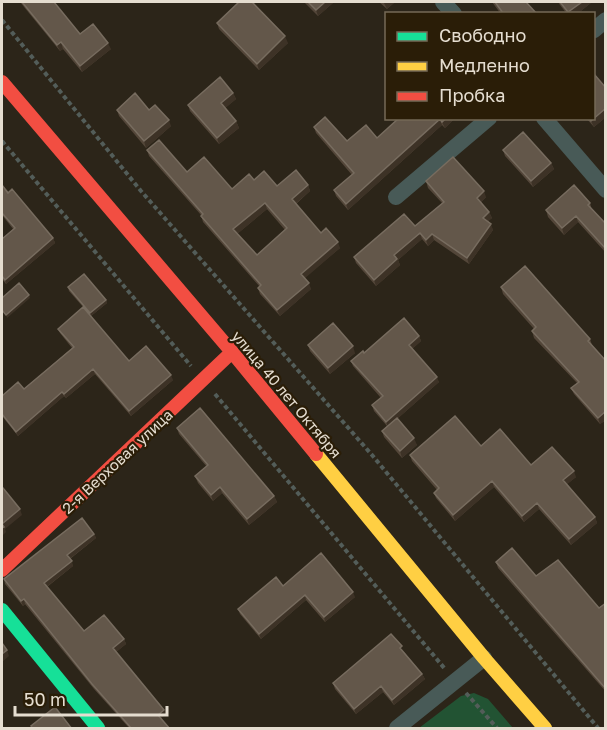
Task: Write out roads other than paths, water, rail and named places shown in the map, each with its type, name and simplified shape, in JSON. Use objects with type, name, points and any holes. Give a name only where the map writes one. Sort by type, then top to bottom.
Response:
[{"type":"main road","name":"улица 40 лет Октября","points":[[2,82],[232,352],[545,729]]},
{"type":"main road","name":"2-я Верховая улица","points":[[2,570],[232,352]]},
{"type":"main road","points":[[2,610],[98,729]]},
{"type":"street","points":[[396,197],[487,120]]},
{"type":"street","points":[[546,120],[606,190]]},
{"type":"street","points":[[398,729],[484,658]]}]
